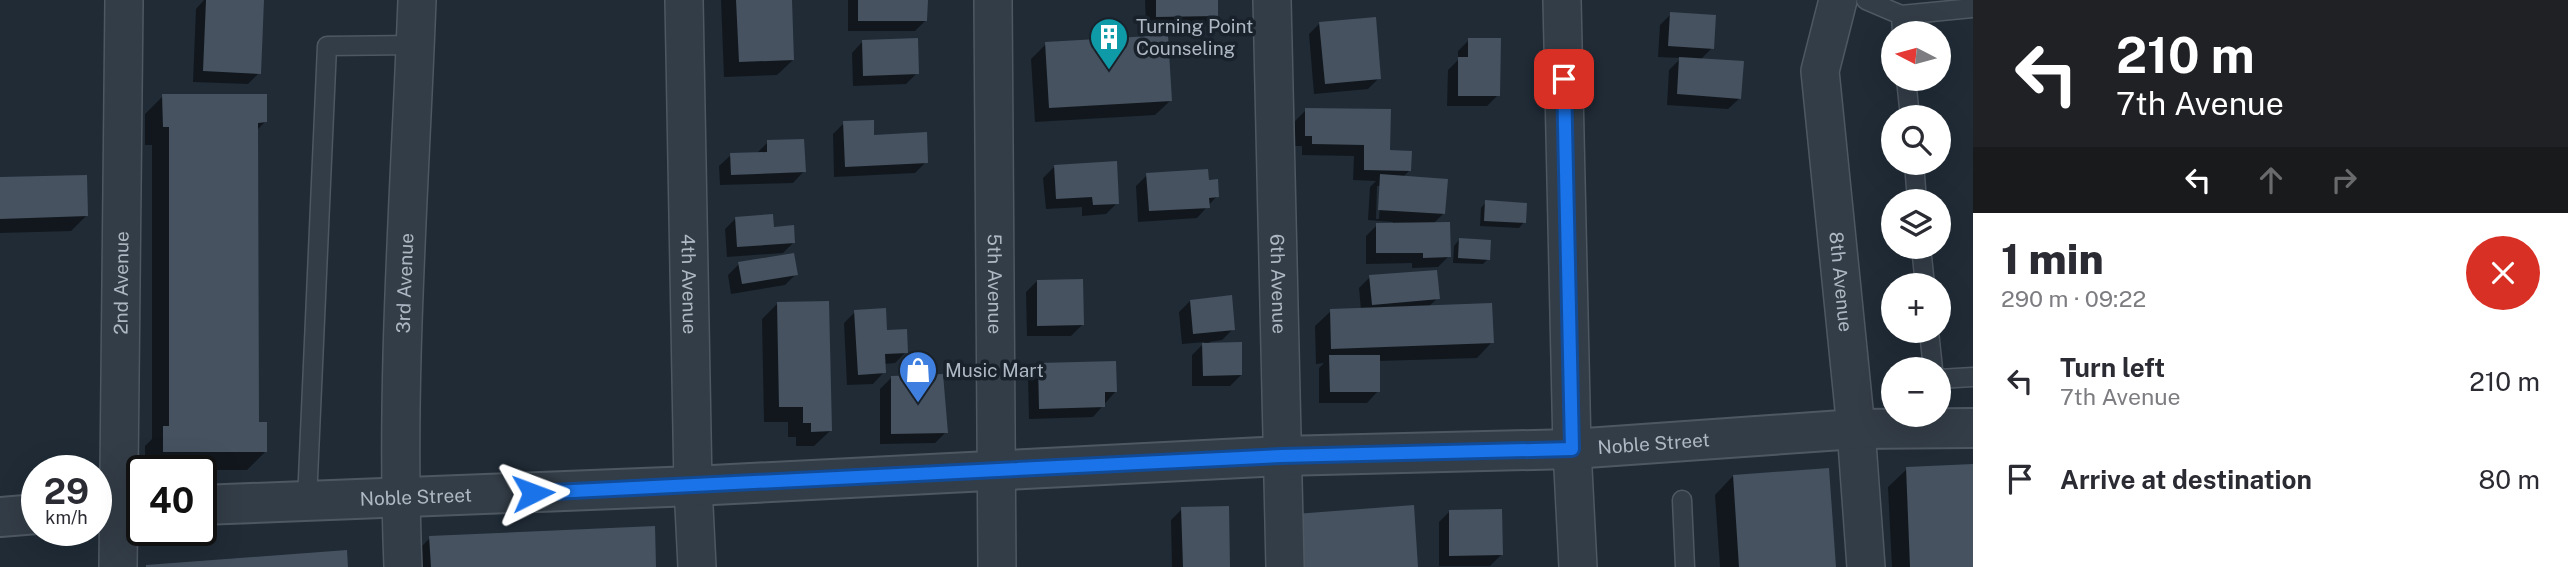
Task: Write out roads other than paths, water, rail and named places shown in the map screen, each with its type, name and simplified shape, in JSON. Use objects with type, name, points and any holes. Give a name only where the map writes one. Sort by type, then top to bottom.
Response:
[{"type":"street","name":"2nd Avenue","points":[[118,567],[124,0]]},
{"type":"street","name":"3rd Avenue","points":[[403,567],[400,498],[417,0]]},
{"type":"street","name":"4th Avenue","points":[[684,0],[693,486],[697,567]]},
{"type":"street","name":"5th Avenue","points":[[993,0],[997,567]]},
{"type":"street","name":"6th Avenue","points":[[1272,0],[1285,567]]},
{"type":"street","points":[[1562,0],[1572,449],[1578,567]]},
{"type":"street","name":"8th Avenue","points":[[1838,0],[1820,71],[1856,429],[1866,567]]},
{"type":"street","name":"Noble Street","points":[[217,504],[693,486],[1281,456],[1572,449],[1887,427]]},
{"type":"street","points":[[0,517],[21,515]]},
{"type":"lane","points":[[1866,0],[1901,15],[1973,8]]},
{"type":"lane","points":[[1901,15],[1901,21]]},
{"type":"lane","points":[[307,501],[327,46],[415,45]]},
{"type":"lane","points":[[1951,378],[1973,377]]},
{"type":"lane","points":[[1682,500],[1685,567]]},
{"type":"place","name":"Turning Point Counseling","points":[[1109,71]]},
{"type":"place","name":"Music Mart","points":[[918,404]]}]
